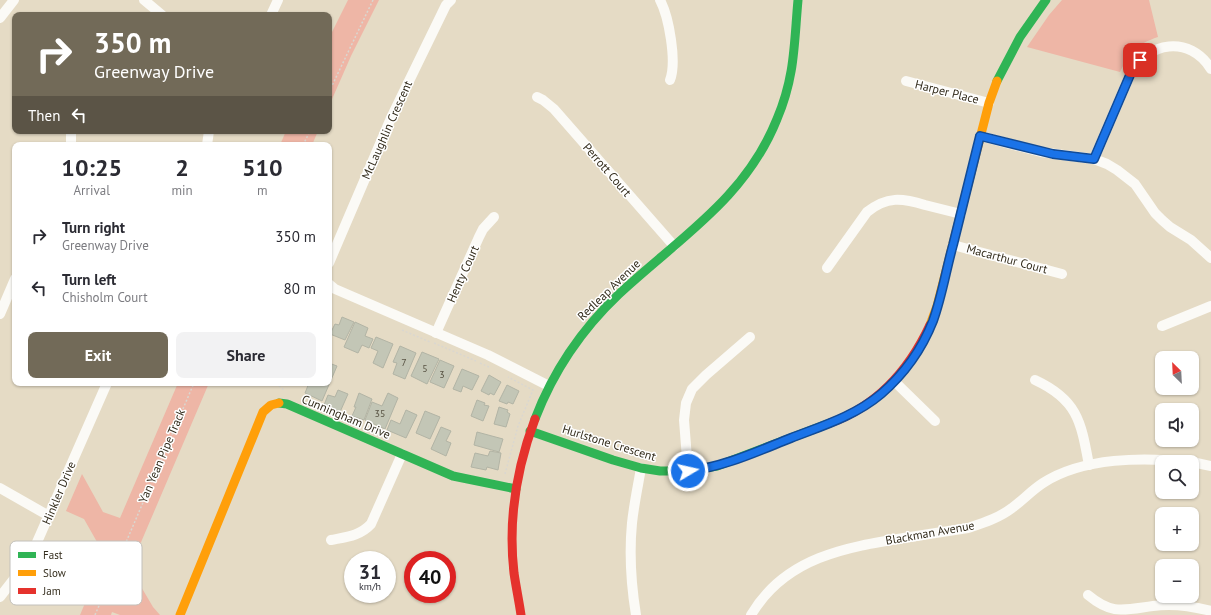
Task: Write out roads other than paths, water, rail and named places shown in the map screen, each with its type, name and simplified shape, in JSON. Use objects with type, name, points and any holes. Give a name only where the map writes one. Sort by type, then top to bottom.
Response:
[{"type":"street","points":[[0,18],[14,0]]},
{"type":"street","points":[[144,0],[158,12]]},
{"type":"street","points":[[272,12],[278,0]]},
{"type":"street","name":"McLaughlin Crescent","points":[[332,256],[392,118],[446,5],[451,0]]},
{"type":"street","points":[[660,0],[666,19],[673,58],[670,80]]},
{"type":"street","name":"Redleap Avenue","points":[[791,0],[796,17]]},
{"type":"street","name":"Redleap Avenue","points":[[521,615],[512,557],[512,516],[520,464],[530,431],[549,386],[574,344],[603,310],[617,296],[714,212],[748,173],[769,139],[784,100],[794,58],[798,0]]},
{"type":"street","points":[[1032,0],[1044,3]]},
{"type":"street","name":"Hurlstone Crescent","points":[[530,431],[613,460],[642,468],[660,471],[688,471],[717,466],[839,420],[866,405],[879,395],[894,381],[914,357],[928,332],[937,306],[989,103],[998,78],[1017,40],[1044,3]]},
{"type":"street","points":[[1094,159],[1132,71],[1140,60],[1147,54],[1168,46],[1184,48],[1200,56],[1211,69]]},
{"type":"street","name":"Harper Place","points":[[906,81],[989,103]]},
{"type":"street","name":"Perrott Court","points":[[537,98],[543,100],[554,109],[674,246]]},
{"type":"street","points":[[980,136],[1053,154],[1094,159],[1107,164],[1135,184],[1152,209],[1162,220],[1170,227],[1191,240],[1211,258]]},
{"type":"street","points":[[827,268],[860,221],[875,205],[899,199],[909,200],[961,214]]},
{"type":"street","name":"Henty Court","points":[[436,333],[479,237],[483,229],[494,217]]},
{"type":"street","name":"Macarthur Court","points":[[953,245],[1062,274]]},
{"type":"street","points":[[0,314],[12,286]]},
{"type":"street","points":[[332,286],[497,359],[549,386]]},
{"type":"street","points":[[1162,326],[1211,306]]},
{"type":"street","points":[[688,471],[684,420],[685,408],[689,395],[698,382],[750,337]]},
{"type":"street","points":[[1035,380],[1055,390],[1070,405],[1076,414],[1084,440],[1089,465]]},
{"type":"street","points":[[894,381],[935,421]]},
{"type":"street","name":"Hinkler Drive","points":[[38,541],[106,386]]},
{"type":"street","name":"Cunningham Drive","points":[[184,614],[262,412],[268,407],[278,403],[287,404],[453,476],[516,489]]},
{"type":"street","points":[[331,540],[360,533],[366,530],[371,524],[402,454]]},
{"type":"street","name":"Blackman Avenue","points":[[751,615],[764,597],[782,580],[809,563],[826,555],[861,545],[968,528],[992,520],[1007,511],[1052,477],[1089,465],[1119,461],[1155,460]]},
{"type":"street","name":"Blackman Avenue","points":[[1199,464],[1211,466]]},
{"type":"street","points":[[636,615],[631,578],[631,537],[634,506],[642,468]]},
{"type":"street","points":[[0,488],[14,497],[51,513]]},
{"type":"street","name":"Hinkler Drive","points":[[0,597],[10,584]]},
{"type":"street","points":[[1088,595],[1099,606],[1112,612],[1153,606],[1182,605],[1211,611]]}]
